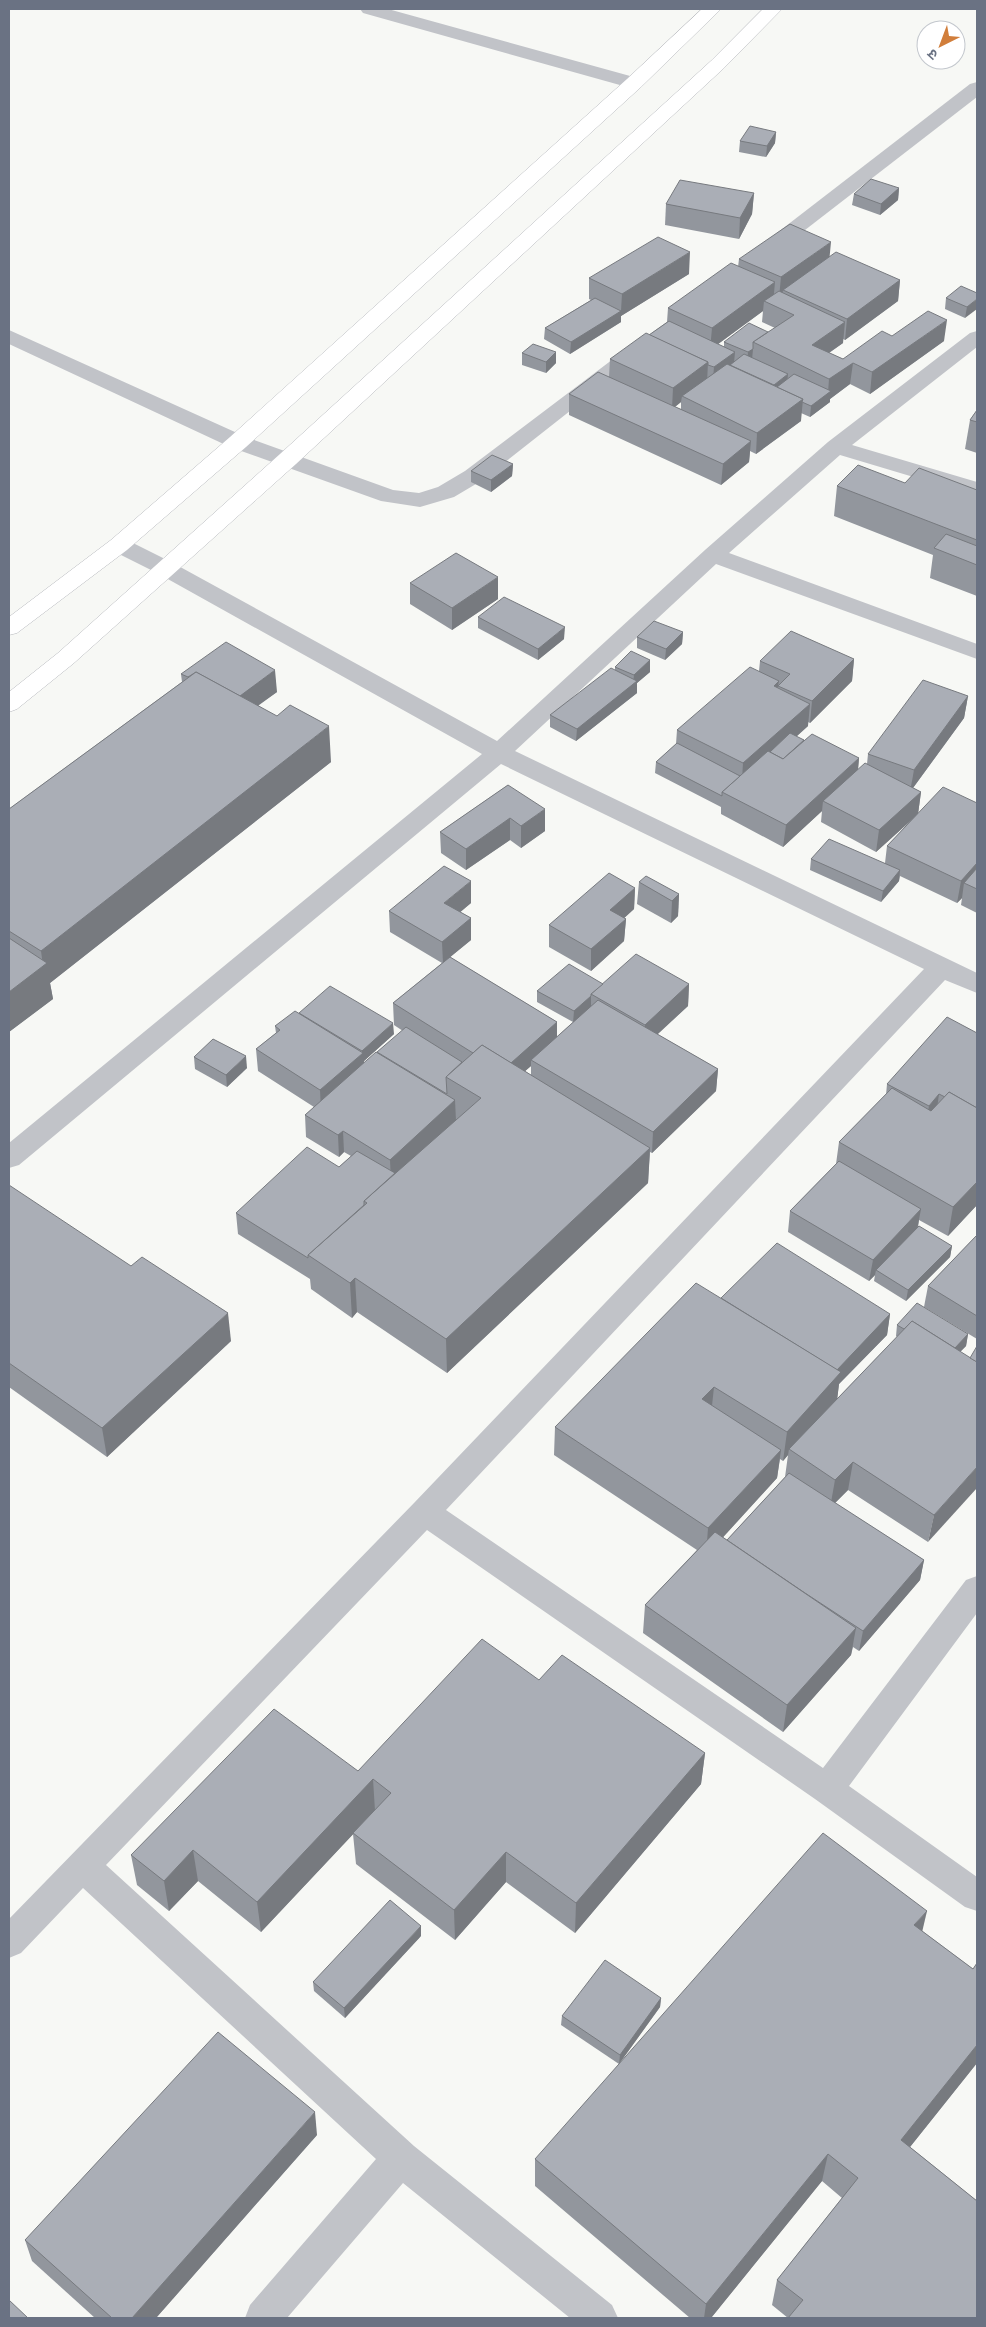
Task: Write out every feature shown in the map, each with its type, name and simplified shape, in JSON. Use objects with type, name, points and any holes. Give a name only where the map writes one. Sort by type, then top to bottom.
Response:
[{"type":"main road","points":[[9,628],[119,545],[238,442],[634,83],[712,9]]},
{"type":"main road","points":[[9,704],[66,658],[288,459],[711,70],[773,9]]},
{"type":"street","points":[[369,9],[634,83]]},
{"type":"street","points":[[749,264],[975,93]]},
{"type":"street","points":[[9,336],[238,442],[389,496],[420,500],[446,492],[473,476],[654,336]]},
{"type":"street","points":[[9,1158],[499,753],[713,555],[836,446],[977,337]]},
{"type":"street","points":[[836,446],[977,489]]},
{"type":"street","points":[[119,545],[165,568],[499,753],[977,984]]},
{"type":"street","points":[[713,555],[977,652]]},
{"type":"street","points":[[9,1942],[425,1512],[941,968]]},
{"type":"street","points":[[425,1512],[827,1789],[977,1896]]},
{"type":"street","points":[[827,1789],[977,1590]]},
{"type":"street","points":[[83,1866],[402,2158],[599,2318]]},
{"type":"street","points":[[262,2318],[402,2158]]},
{"type":"building","points":[[750,126],[776,132],[767,146],[740,141]]},
{"type":"building","points":[[871,179],[899,188],[881,204],[854,194]]},
{"type":"building","points":[[680,180],[754,193],[740,218],[666,204]]},
{"type":"building","points":[[790,224],[831,242],[781,277],[739,259]]},
{"type":"building","points":[[658,237],[690,252],[622,294],[589,278]]},
{"type":"building","points":[[836,252],[900,280],[847,319],[783,290]]},
{"type":"building","points":[[731,263],[775,282],[712,328],[668,308]]},
{"type":"building","points":[[961,286],[977,293],[977,299],[967,307],[946,298]]},
{"type":"building","points":[[779,291],[845,322],[812,345],[843,359],[882,331],[892,336],[928,311],[947,320],[872,372],[853,363],[829,379],[753,342],[794,315],[764,301]]},
{"type":"building","points":[[595,298],[621,311],[571,342],[545,328]]},
{"type":"building","points":[[669,321],[735,352],[714,367],[708,365],[708,362],[649,335]]},
{"type":"building","points":[[749,323],[768,332],[753,342],[753,349],[748,352],[724,342]]},
{"type":"building","points":[[646,333],[708,362],[673,388],[610,359]]},
{"type":"building","points":[[533,344],[556,352],[546,362],[522,353]]},
{"type":"building","points":[[744,354],[788,374],[774,385],[730,365]]},
{"type":"building","points":[[727,364],[803,399],[757,433],[682,396]]},
{"type":"building","points":[[598,372],[751,441],[723,464],[569,394]]},
{"type":"building","points":[[794,374],[831,391],[811,406],[802,402],[803,399],[777,387]]},
{"type":"building","points":[[977,410],[977,422],[970,420]]},
{"type":"building","points":[[492,455],[513,464],[491,480],[471,471]]},
{"type":"building","points":[[858,465],[905,483],[919,468],[977,490],[977,540],[837,486]]},
{"type":"building","points":[[946,534],[977,546],[977,565],[934,548]]},
{"type":"building","points":[[456,553],[498,577],[452,608],[410,583]]},
{"type":"building","points":[[504,597],[565,627],[538,649],[478,617]]},
{"type":"building","points":[[654,621],[683,632],[666,649],[637,637]]},
{"type":"building","points":[[791,631],[854,659],[812,701],[778,686],[790,674],[760,661]]},
{"type":"building","points":[[226,642],[275,670],[240,696],[196,672],[188,677],[181,674]]},
{"type":"building","points":[[631,651],[650,660],[634,675],[615,667]]},
{"type":"building","points":[[750,667],[779,681],[774,686],[810,704],[743,763],[677,730]]},
{"type":"building","points":[[611,668],[637,681],[577,729],[550,715]]},
{"type":"building","points":[[196,672],[277,716],[290,705],[329,726],[41,951],[9,931],[9,809]]},
{"type":"building","points":[[923,680],[968,696],[914,770],[868,754]]},
{"type":"building","points":[[790,733],[804,740],[783,759],[770,752]]},
{"type":"building","points":[[812,734],[859,758],[786,825],[722,792],[768,751],[783,759]]},
{"type":"building","points":[[677,743],[740,776],[722,792],[722,796],[656,762]]},
{"type":"building","points":[[865,763],[921,792],[879,830],[823,801]]},
{"type":"building","points":[[508,785],[545,809],[521,826],[510,818],[466,849],[440,832]]},
{"type":"building","points":[[943,787],[977,803],[977,863],[961,881],[887,846]]},
{"type":"building","points":[[829,839],[900,870],[883,891],[811,859]]},
{"type":"building","points":[[444,866],[471,881],[444,903],[471,918],[442,942],[389,911]]},
{"type":"building","points":[[977,868],[977,889],[964,883]]},
{"type":"building","points":[[609,873],[635,888],[610,910],[626,919],[591,949],[549,925]]},
{"type":"building","points":[[646,876],[679,894],[672,901],[639,882]]},
{"type":"building","points":[[9,938],[47,963],[9,992]]},
{"type":"building","points":[[636,954],[689,984],[645,1025],[591,994]]},
{"type":"building","points":[[450,957],[557,1022],[511,1063],[482,1045],[473,1053],[393,1003]]},
{"type":"building","points":[[569,964],[603,984],[574,1011],[537,991]]},
{"type":"building","points":[[330,986],[393,1023],[362,1051],[299,1013]]},
{"type":"building","points":[[598,1000],[718,1069],[653,1132],[531,1060]]},
{"type":"building","points":[[295,1011],[363,1053],[320,1090],[256,1049],[280,1030],[275,1026]]},
{"type":"building","points":[[947,1017],[977,1033],[977,1108],[949,1092],[945,1097],[939,1094],[929,1106],[887,1084]]},
{"type":"building","points":[[406,1027],[462,1062],[446,1077],[447,1094],[377,1052]]},
{"type":"building","points":[[213,1039],[246,1056],[226,1075],[194,1057]]},
{"type":"building","points":[[482,1045],[650,1148],[446,1339],[355,1278],[350,1283],[308,1255],[367,1203],[364,1201],[481,1098],[446,1077]]},
{"type":"building","points":[[376,1052],[455,1100],[390,1160],[343,1131],[338,1135],[305,1115]]},
{"type":"building","points":[[892,1088],[931,1111],[949,1092],[977,1108],[977,1182],[953,1207],[839,1142]]},
{"type":"building","points":[[307,1147],[339,1167],[357,1151],[395,1173],[364,1201],[364,1205],[308,1255],[308,1258],[236,1213]]},
{"type":"building","points":[[839,1161],[921,1209],[873,1260],[790,1211]]},
{"type":"building","points":[[9,1185],[131,1266],[142,1257],[228,1313],[102,1428],[9,1363]]},
{"type":"building","points":[[919,1226],[952,1246],[908,1290],[876,1270]]},
{"type":"building","points":[[977,1235],[977,1316],[928,1286]]},
{"type":"building","points":[[777,1243],[890,1314],[837,1370],[721,1298]]},
{"type":"building","points":[[696,1283],[841,1372],[787,1432],[714,1387],[702,1399],[781,1450],[708,1528],[555,1427]]},
{"type":"building","points":[[917,1303],[968,1334],[955,1348],[912,1321],[904,1329],[897,1325]]},
{"type":"building","points":[[912,1321],[977,1362],[977,1467],[934,1515],[853,1462],[835,1480],[789,1449]]},
{"type":"building","points":[[977,1346],[977,1362],[970,1358]]},
{"type":"building","points":[[789,1473],[924,1560],[863,1631],[727,1540]]},
{"type":"building","points":[[715,1532],[856,1628],[787,1705],[645,1605]]},
{"type":"building","points":[[482,1639],[539,1680],[562,1655],[705,1753],[576,1903],[506,1852],[454,1910],[353,1833],[391,1793],[373,1779],[257,1902],[193,1850],[164,1881],[131,1855],[274,1709],[358,1771]]},
{"type":"building","points":[[823,1833],[927,1911],[914,1925],[973,1969],[977,1963],[977,2045],[901,2140],[977,2201],[977,2318],[788,2318],[803,2300],[777,2280],[858,2178],[828,2154],[706,2304],[535,2159]]},
{"type":"building","points":[[390,1900],[421,1926],[344,2008],[313,1982]]},
{"type":"building","points":[[605,1960],[661,1998],[620,2055],[562,2016]]},
{"type":"building","points":[[218,2032],[315,2112],[132,2318],[112,2318],[25,2240]]},
{"type":"building","points":[[9,2300],[28,2318],[9,2318]]}]
